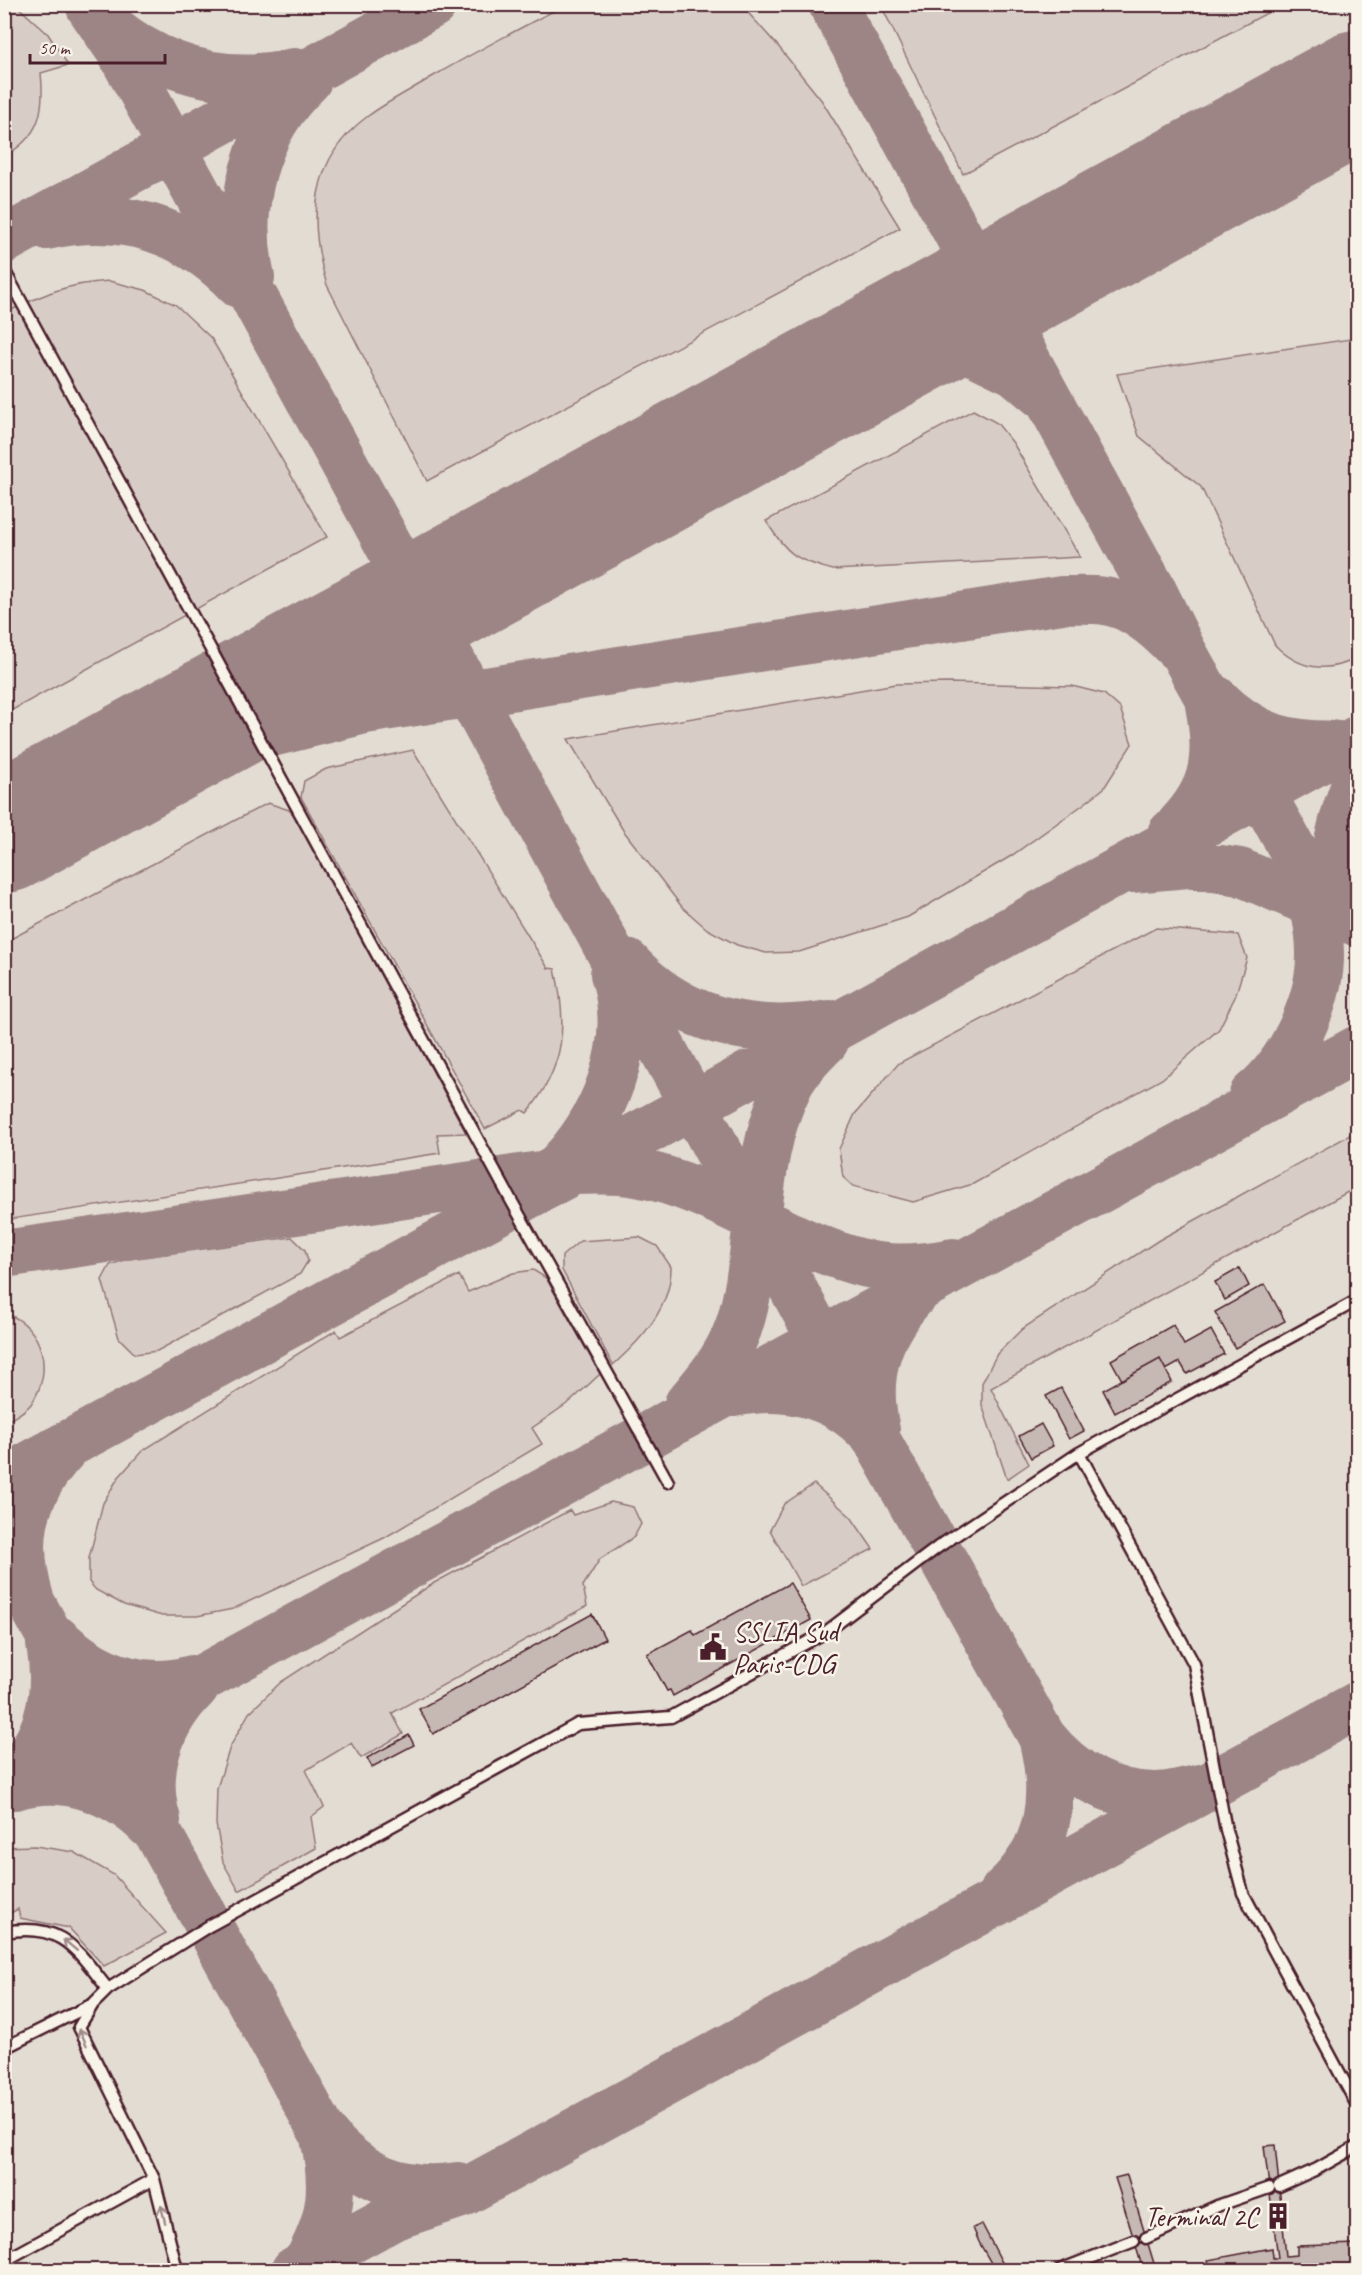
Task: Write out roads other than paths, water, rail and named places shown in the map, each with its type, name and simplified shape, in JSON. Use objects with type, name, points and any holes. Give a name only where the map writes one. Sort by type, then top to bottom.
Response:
[{"type":"lane","points":[[4,270],[512,1202],[668,1482]]},
{"type":"lane","points":[[177,2271],[154,2179],[94,2063],[79,2027],[93,2004],[108,1989],[209,1926],[578,1724],[671,1717],[826,1632],[938,1547],[1079,1453],[1358,1300]]},
{"type":"lane","points":[[1079,1453],[1194,1664],[1226,1830],[1243,1893],[1358,2107]]},
{"type":"lane","points":[[4,1932],[31,1927],[70,1943],[108,1989]]},
{"type":"lane","points":[[4,2048],[93,2004]]},
{"type":"lane","points":[[1146,2238],[1217,2206],[1274,2187],[1317,2169],[1358,2146]]},
{"type":"lane","points":[[4,2261],[154,2179]]},
{"type":"lane","points":[[1060,2271],[1134,2241]]},
{"type":"place","name":"SSLIA Sud Paris-CDG","points":[[713,1647]]},
{"type":"place","name":"Terminal 2C","points":[[1278,2216]]}]
